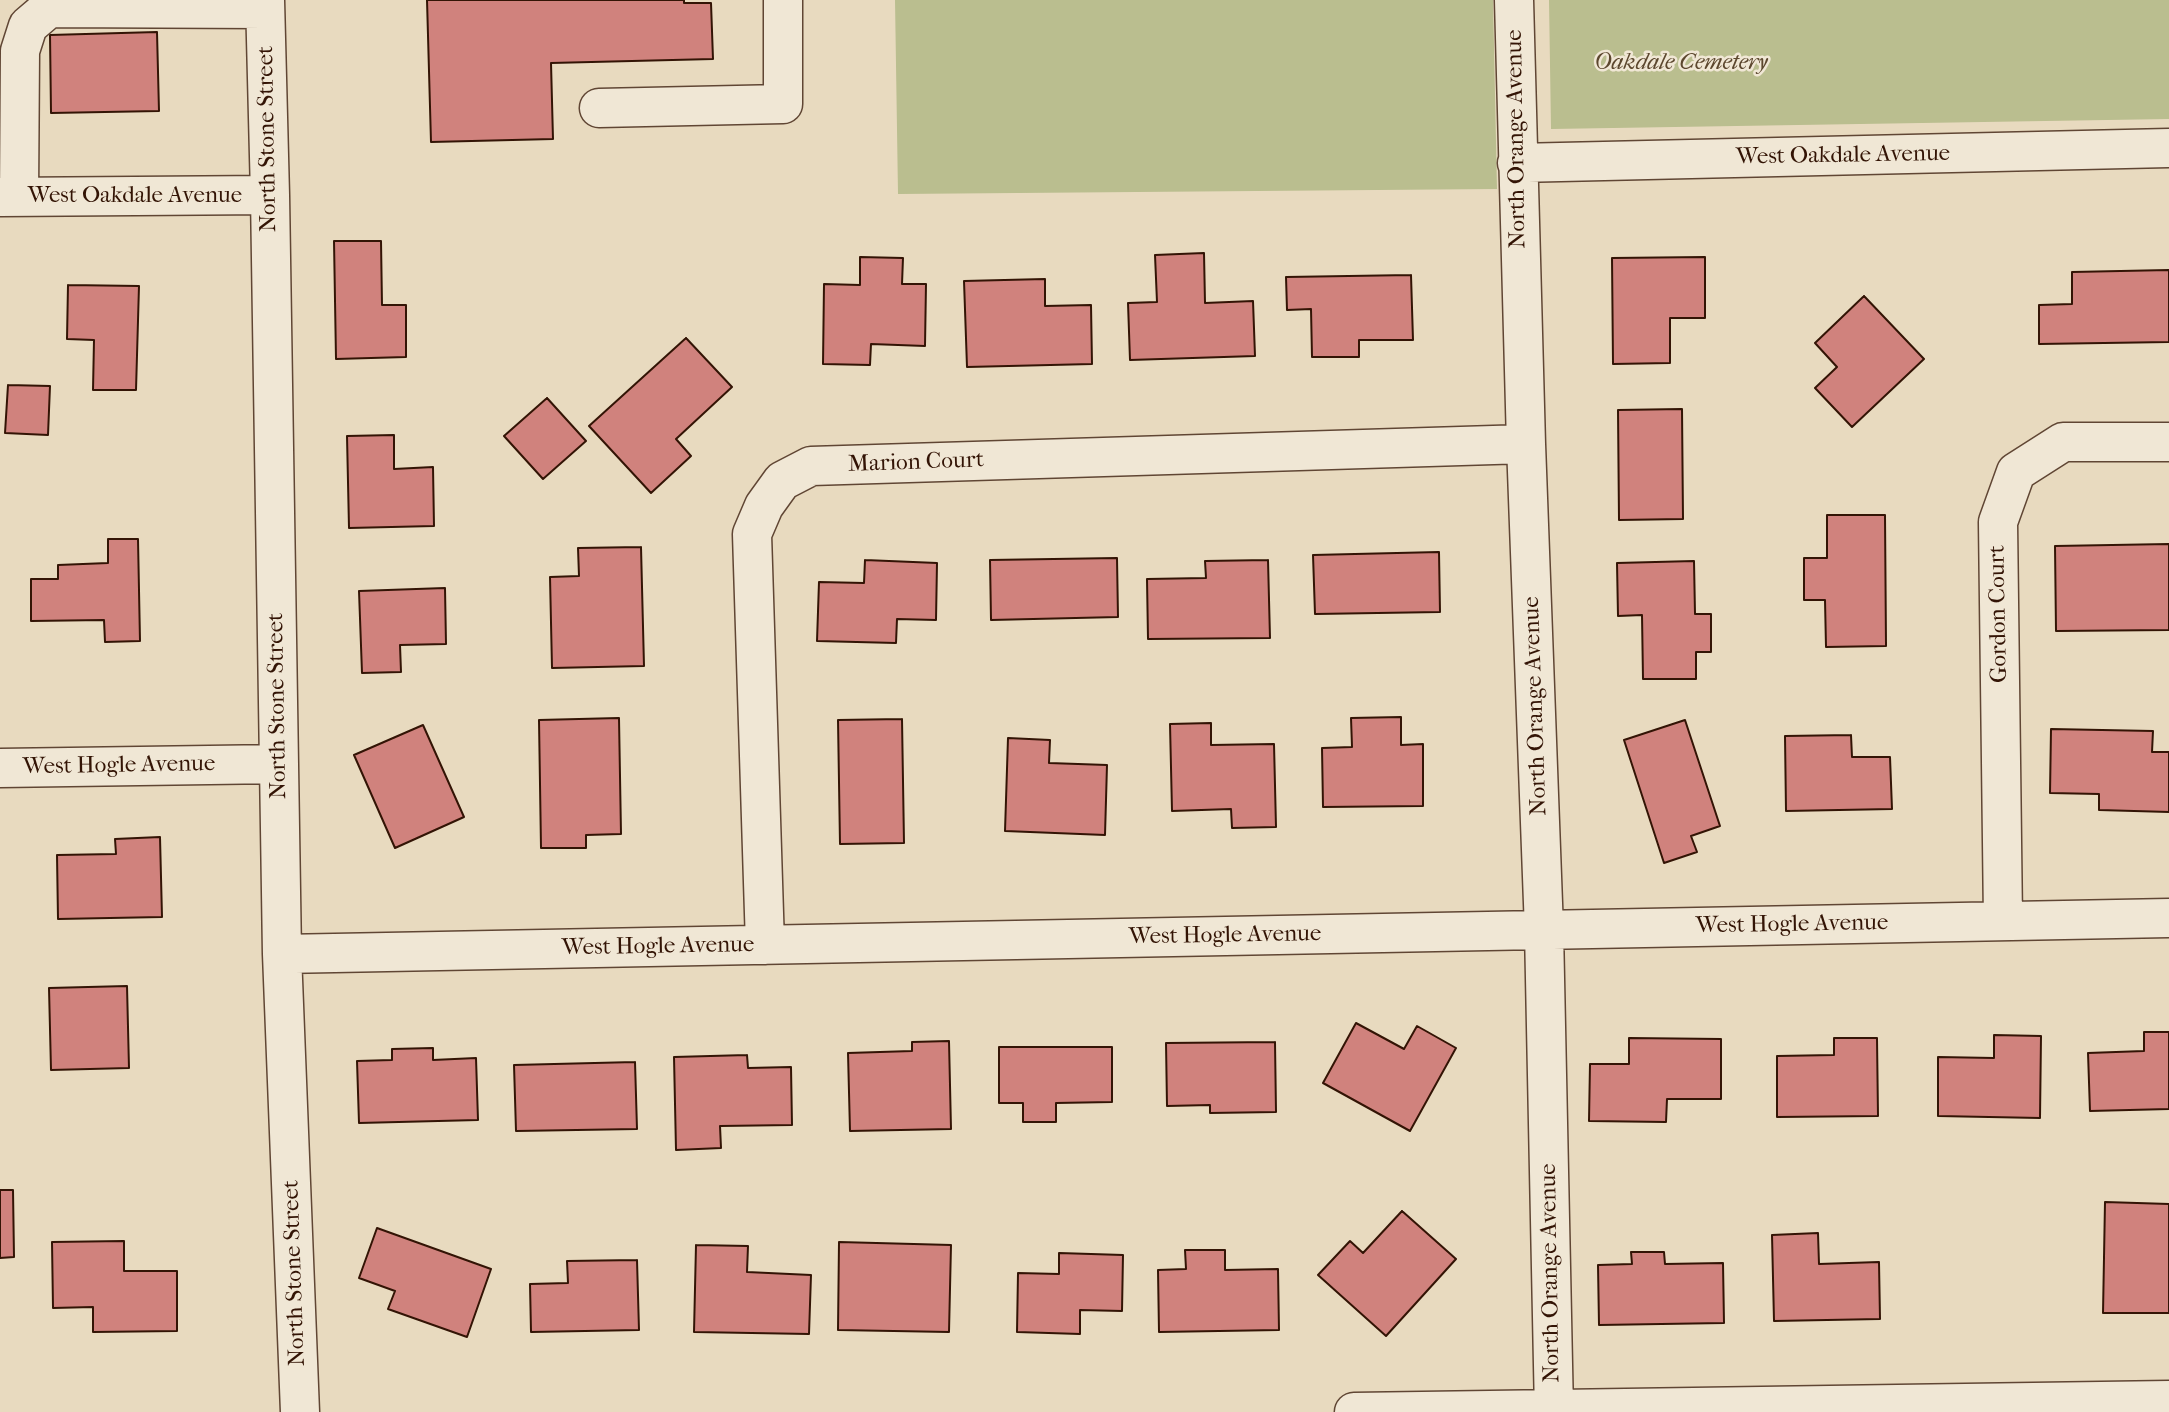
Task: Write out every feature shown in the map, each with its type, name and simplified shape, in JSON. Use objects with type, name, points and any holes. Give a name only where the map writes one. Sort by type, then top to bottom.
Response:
[{"type":"street","points":[[599,108],[783,104],[783,0]]},
{"type":"street","name":"North Orange Avenue","points":[[1514,0],[1526,443],[1544,930],[1554,1410]]},
{"type":"street","points":[[10,197],[20,51],[28,26],[49,8],[265,5]]},
{"type":"street","name":"North Stone Street","points":[[265,5],[282,954],[300,1412]]},
{"type":"street","name":"West Oakdale Avenue","points":[[1517,163],[2169,148]]},
{"type":"street","name":"West Oakdale Avenue","points":[[10,197],[270,195]]},
{"type":"street","name":"Gordon Court","points":[[2003,921],[1998,522],[2017,472],[2063,442],[2169,442]]},
{"type":"street","name":"Marion Court","points":[[765,945],[752,534],[764,506],[782,481],[811,466],[1526,443]]},
{"type":"street","name":"West Hogle Avenue","points":[[0,768],[279,764]]},
{"type":"street","name":"West Hogle Avenue","points":[[282,954],[2169,918]]},
{"type":"street","points":[[1354,1412],[2169,1400]]},
{"type":"green space","points":[[895,0],[1493,0],[1497,189],[898,194]]},
{"type":"green space","name":"Oakdale Cemetery","points":[[1549,0],[2169,0],[2169,119],[1551,129]]},
{"type":"building","points":[[427,0],[684,0],[684,3],[711,3],[713,59],[551,63],[553,139],[431,142]]},
{"type":"building","points":[[157,32],[159,111],[51,113],[50,35]]},
{"type":"building","points":[[334,241],[381,241],[382,305],[406,305],[406,357],[336,359]]},
{"type":"building","points":[[1204,253],[1205,303],[1253,301],[1255,356],[1130,360],[1128,303],[1157,302],[1155,255]]},
{"type":"building","points":[[860,257],[903,258],[902,284],[926,284],[925,346],[871,344],[870,365],[823,364],[824,284],[860,285]]},
{"type":"building","points":[[1705,257],[1705,318],[1670,318],[1670,363],[1613,364],[1612,258]]},
{"type":"building","points":[[2169,270],[2169,342],[2039,344],[2039,305],[2072,304],[2072,272]]},
{"type":"building","points":[[1411,275],[1413,340],[1359,340],[1359,357],[1312,357],[1311,309],[1287,310],[1286,277]]},
{"type":"building","points":[[1045,279],[1045,306],[1091,305],[1092,364],[967,367],[964,281]]},
{"type":"building","points":[[68,285],[139,286],[136,390],[93,390],[94,340],[67,339]]},
{"type":"building","points":[[1864,296],[1924,359],[1852,427],[1815,388],[1837,367],[1815,343]]},
{"type":"building","points":[[686,338],[732,387],[676,439],[691,456],[651,493],[589,426]]},
{"type":"building","points":[[8,385],[50,386],[48,435],[5,433]]},
{"type":"building","points":[[547,398],[586,441],[543,479],[504,436]]},
{"type":"building","points":[[1682,409],[1683,519],[1619,520],[1618,410]]},
{"type":"building","points":[[394,435],[394,469],[433,467],[434,526],[349,528],[347,436]]},
{"type":"building","points":[[1827,515],[1885,515],[1886,646],[1826,647],[1825,600],[1804,600],[1804,558],[1827,558]]},
{"type":"building","points":[[108,539],[138,539],[140,641],[105,642],[104,620],[31,621],[31,579],[58,579],[58,565],[108,563]]},
{"type":"building","points":[[2169,544],[2169,630],[2056,631],[2055,546]]},
{"type":"building","points":[[641,547],[644,666],[552,668],[550,577],[579,576],[578,548]]},
{"type":"building","points":[[1439,552],[1440,612],[1315,614],[1313,555]]},
{"type":"building","points":[[1117,558],[1118,617],[991,620],[990,560]]},
{"type":"building","points":[[865,560],[937,563],[936,620],[897,619],[896,643],[817,641],[819,582],[864,583]]},
{"type":"building","points":[[1268,560],[1270,638],[1148,639],[1147,579],[1206,578],[1205,561]]},
{"type":"building","points":[[1694,561],[1695,614],[1711,614],[1711,652],[1696,652],[1696,679],[1643,679],[1642,615],[1618,616],[1617,563]]},
{"type":"building","points":[[445,588],[446,644],[400,645],[401,672],[362,673],[359,591]]},
{"type":"building","points":[[1401,717],[1401,745],[1423,744],[1423,806],[1323,807],[1322,748],[1352,747],[1351,718]]},
{"type":"building","points":[[619,718],[621,834],[586,835],[586,848],[541,848],[539,720]]},
{"type":"building","points":[[902,719],[904,843],[840,844],[838,720]]},
{"type":"building","points":[[1685,720],[1720,826],[1691,836],[1697,852],[1664,863],[1624,740]]},
{"type":"building","points":[[1211,723],[1211,745],[1274,744],[1276,827],[1232,828],[1231,809],[1172,811],[1170,724]]},
{"type":"building","points":[[423,725],[464,817],[395,848],[354,755]]},
{"type":"building","points":[[2051,729],[2153,731],[2152,752],[2169,752],[2169,812],[2099,810],[2099,794],[2050,793]]},
{"type":"building","points":[[1851,735],[1852,757],[1890,757],[1892,809],[1786,811],[1785,736]]},
{"type":"building","points":[[1008,738],[1050,740],[1049,763],[1107,765],[1105,835],[1005,831]]},
{"type":"building","points":[[160,837],[162,917],[58,919],[57,855],[116,854],[115,839]]},
{"type":"building","points":[[127,986],[129,1068],[51,1070],[49,988]]},
{"type":"building","points":[[1356,1023],[1404,1049],[1417,1026],[1456,1048],[1410,1131],[1323,1083]]},
{"type":"building","points":[[2144,1032],[2169,1032],[2169,1109],[2090,1111],[2088,1053],[2144,1051]]},
{"type":"building","points":[[1994,1035],[2041,1036],[2040,1118],[1938,1116],[1938,1057],[1994,1058]]},
{"type":"building","points":[[1629,1038],[1721,1039],[1721,1099],[1667,1099],[1666,1122],[1589,1121],[1590,1064],[1629,1064]]},
{"type":"building","points":[[1834,1038],[1877,1038],[1878,1116],[1777,1117],[1777,1056],[1834,1055]]},
{"type":"building","points":[[949,1041],[951,1129],[850,1131],[848,1053],[912,1051],[912,1042]]},
{"type":"building","points":[[1275,1042],[1276,1112],[1210,1113],[1210,1105],[1167,1106],[1166,1043]]},
{"type":"building","points":[[999,1047],[1112,1047],[1112,1102],[1056,1103],[1056,1122],[1023,1122],[1023,1103],[999,1103]]},
{"type":"building","points":[[433,1048],[433,1060],[476,1058],[478,1120],[359,1123],[357,1061],[392,1060],[392,1049]]},
{"type":"building","points":[[747,1055],[748,1068],[791,1067],[792,1125],[720,1126],[721,1148],[676,1150],[674,1057]]},
{"type":"building","points":[[635,1062],[637,1129],[516,1131],[514,1065]]},
{"type":"building","points":[[0,1190],[13,1190],[14,1257],[0,1258]]},
{"type":"building","points":[[2105,1202],[2169,1204],[2169,1313],[2103,1313]]},
{"type":"building","points":[[1402,1211],[1456,1259],[1386,1336],[1318,1275],[1350,1241],[1363,1253]]},
{"type":"building","points":[[377,1228],[491,1269],[467,1337],[388,1309],[395,1291],[359,1278]]},
{"type":"building","points":[[1818,1233],[1819,1264],[1879,1262],[1880,1319],[1774,1321],[1772,1235]]},
{"type":"building","points":[[124,1241],[124,1271],[177,1271],[177,1331],[93,1332],[93,1307],[53,1308],[52,1242]]},
{"type":"building","points":[[839,1242],[951,1245],[949,1332],[838,1330]]},
{"type":"building","points":[[696,1245],[748,1246],[747,1272],[811,1275],[809,1334],[694,1332]]},
{"type":"building","points":[[1185,1250],[1225,1250],[1225,1270],[1278,1269],[1279,1330],[1159,1332],[1158,1270],[1186,1269]]},
{"type":"building","points":[[1631,1252],[1664,1252],[1665,1264],[1723,1263],[1724,1323],[1599,1325],[1598,1265],[1632,1264]]},
{"type":"building","points":[[1059,1253],[1123,1255],[1122,1311],[1080,1310],[1080,1334],[1017,1332],[1018,1273],[1059,1274]]},
{"type":"building","points":[[637,1260],[639,1330],[531,1332],[530,1284],[568,1283],[567,1261]]}]
